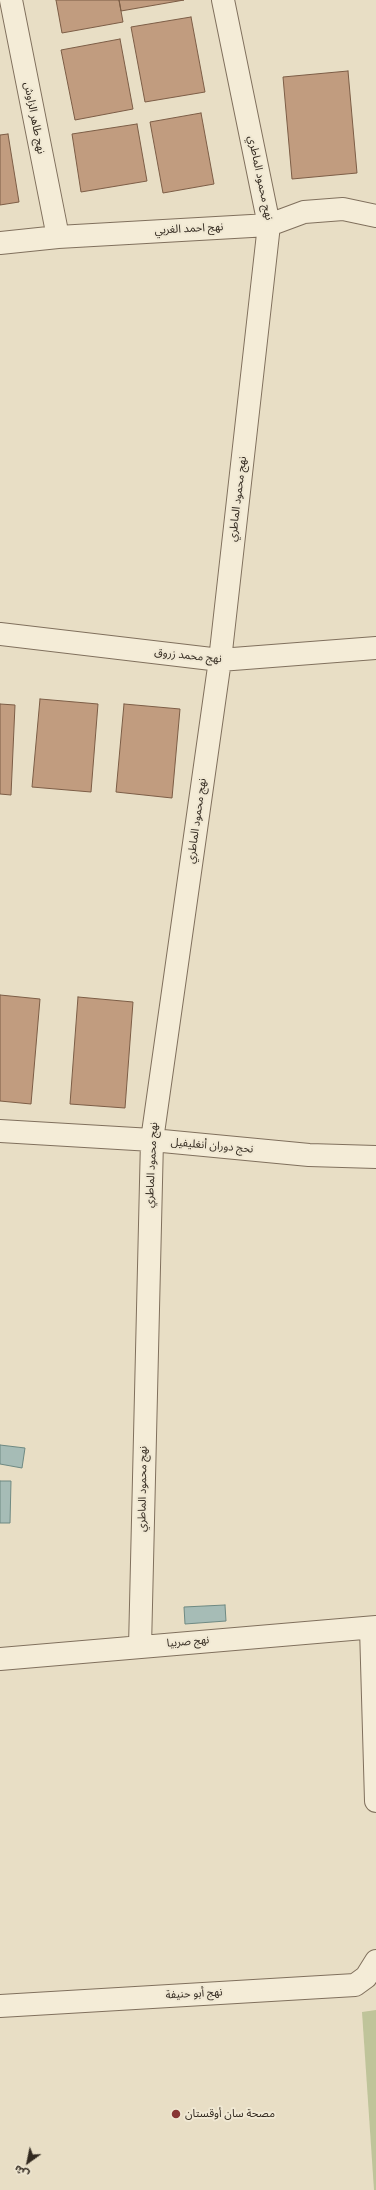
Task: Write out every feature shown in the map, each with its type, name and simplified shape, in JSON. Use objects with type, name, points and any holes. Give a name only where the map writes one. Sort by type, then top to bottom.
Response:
[{"type":"street","name":"نهج طاهر الزاوش","points":[[11,0],[58,237]]},
{"type":"street","name":"نهج محمود الماطري","points":[[140,1647],[152,1140],[220,660],[269,225],[223,0]]},
{"type":"street","name":"نهج احمد الغربي","points":[[0,243],[58,237],[269,225],[304,212],[344,209],[376,216]]},
{"type":"street","name":"نهج محمد زروق","points":[[0,634],[220,660],[376,648]]},
{"type":"street","name":"نحج دوران أنغليفيل","points":[[0,1131],[152,1140],[309,1155],[376,1157]]},
{"type":"street","name":"نهج صربيا","points":[[0,1659],[373,1628]]},
{"type":"street","points":[[373,1628],[376,1801]]},
{"type":"street","name":"نهج أبو حنيفة","points":[[0,2006],[355,1985],[366,1977],[376,1961]]},
{"type":"green space","points":[[376,2010],[376,2190],[374,2190],[362,2012]]},
{"type":"water","points":[[0,1445],[25,1448],[22,1468],[0,1464]]},
{"type":"water","points":[[0,1481],[11,1481],[10,1523],[0,1523]]},
{"type":"water","points":[[225,1605],[226,1621],[185,1624],[184,1607]]},
{"type":"building","points":[[56,0],[119,0],[123,22],[62,33]]},
{"type":"building","points":[[119,0],[184,0],[121,11]]},
{"type":"building","points":[[191,17],[205,92],[145,102],[131,27]]},
{"type":"building","points":[[120,39],[133,109],[75,120],[61,50]]},
{"type":"building","points":[[348,71],[357,173],[292,179],[283,77]]},
{"type":"building","points":[[201,113],[214,184],[163,193],[150,122]]},
{"type":"building","points":[[137,124],[147,181],[81,192],[72,134]]},
{"type":"building","points":[[8,134],[19,202],[0,205],[0,135]]},
{"type":"building","points":[[40,699],[98,704],[91,792],[32,787]]},
{"type":"building","points":[[0,704],[15,705],[11,795],[0,794]]},
{"type":"building","points":[[124,704],[180,709],[172,798],[116,792]]},
{"type":"building","points":[[0,995],[40,999],[31,1104],[0,1101]]},
{"type":"building","points":[[78,997],[133,1002],[125,1108],[70,1104]]},
{"type":"place","name":"مصحة سان أوقستان","points":[[176,2114]]}]
